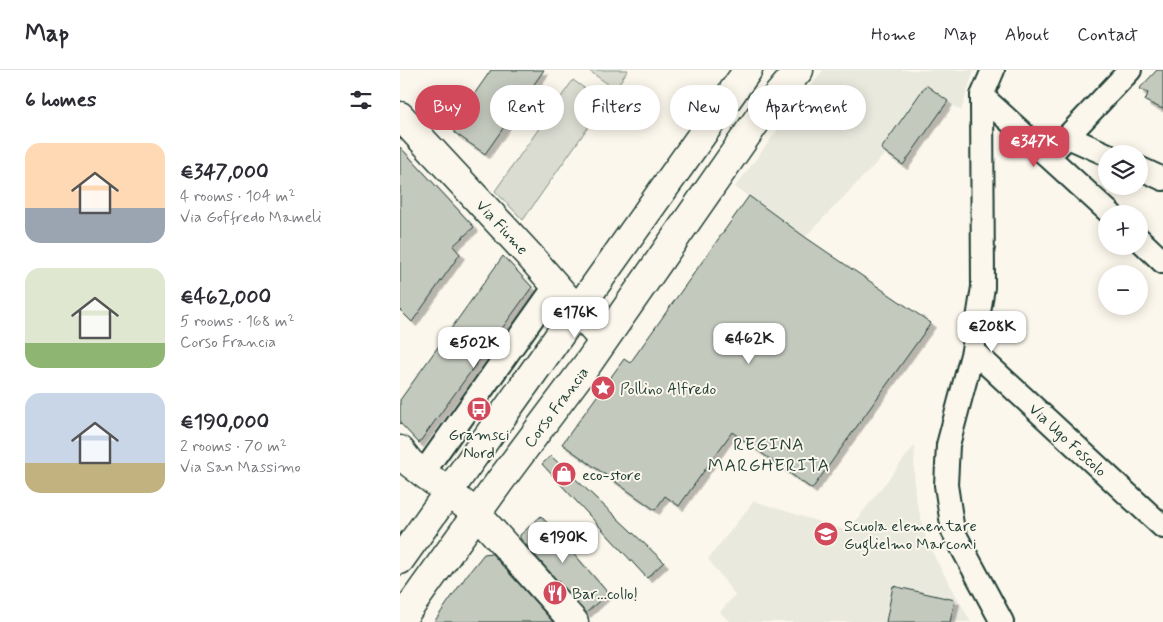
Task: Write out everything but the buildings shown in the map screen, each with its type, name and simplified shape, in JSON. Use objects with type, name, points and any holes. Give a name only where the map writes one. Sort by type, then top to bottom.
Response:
[{"type":"main road","points":[[400,560],[748,70]]},
{"type":"main road","name":"Corso Francia","points":[[400,621],[604,340],[760,116],[798,70]]},
{"type":"main road","name":"Via Fiume","points":[[400,116],[556,285],[604,340]]},
{"type":"main road","points":[[400,450],[410,463],[423,474],[477,514],[574,622]]},
{"type":"street","points":[[993,70],[982,96],[983,286],[973,351],[948,445],[946,485],[953,531],[1002,622]]},
{"type":"street","points":[[1049,156],[1130,70]]},
{"type":"street","points":[[982,96],[1101,205]]},
{"type":"street","points":[[1068,137],[1098,150]]},
{"type":"street","points":[[1148,172],[1163,179]]},
{"type":"street","points":[[1148,248],[1163,262]]},
{"type":"street","points":[[423,474],[556,285]]},
{"type":"street","name":"Via Ugo Foscolo","points":[[973,351],[1163,528]]},
{"type":"shaded area","points":[[588,70],[628,70],[618,85],[609,85]]},
{"type":"shaded area","points":[[823,70],[974,70],[961,111],[926,86],[881,149],[886,153],[805,237],[735,187],[778,130],[866,130],[866,85],[812,85]]},
{"type":"shaded area","points":[[573,80],[580,85],[574,85],[574,130],[586,130],[523,220],[495,191],[538,130],[564,130],[564,93]]},
{"type":"shaded area","name":"Scuola elementare Guglielmo Marconi","points":[[915,445],[915,495],[926,538],[935,558],[971,622],[730,622],[720,612],[735,595],[708,559],[754,501],[848,531]]},
{"type":"place","name":"Pollino Alfredo","points":[[603,388]]},
{"type":"place","name":"Gramsci Nord","points":[[479,409]]},
{"type":"place","name":"eco-store","points":[[564,474]]},
{"type":"place","name":"Scuola elementare Guglielmo Marconi","points":[[826,534]]},
{"type":"place","name":"Bar...collo!","points":[[555,593]]},
{"type":"district","name":"REGINA MARGHERITA","points":[[769,454]]}]
